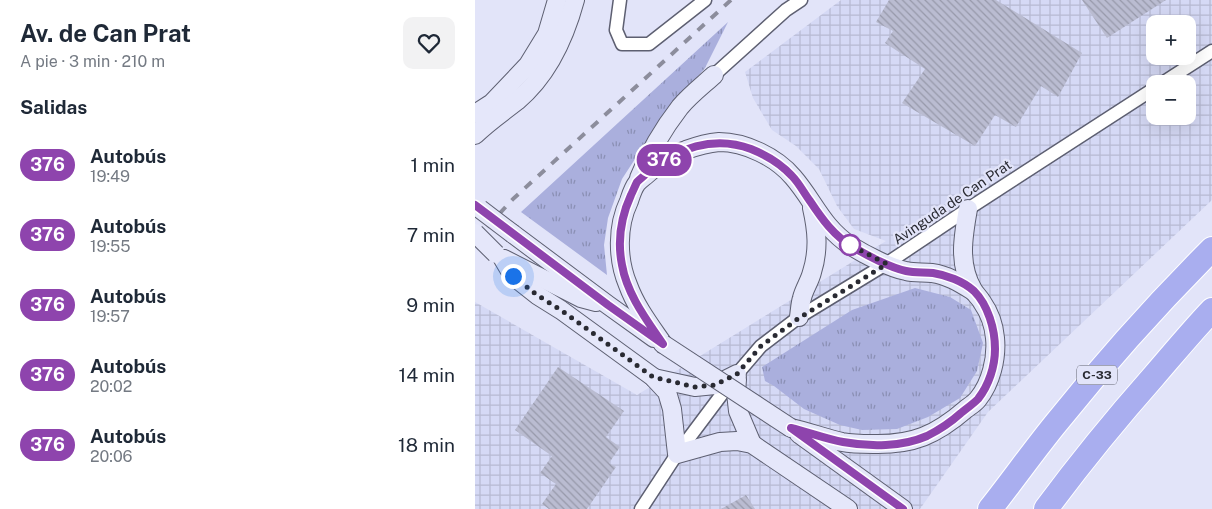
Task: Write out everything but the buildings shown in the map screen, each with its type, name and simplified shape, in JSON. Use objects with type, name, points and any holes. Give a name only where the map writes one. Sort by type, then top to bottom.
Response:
[{"type":"highway","name":"C-33","points":[[990,509],[1058,421],[1111,357],[1212,249]]},
{"type":"highway","points":[[1046,509],[1114,421],[1212,310]]},
{"type":"street","points":[[475,114],[492,103],[528,65],[547,34],[557,0]]},
{"type":"street","points":[[475,135],[482,127],[519,99],[542,75],[557,49],[569,22],[575,0]]},
{"type":"street","points":[[619,0],[616,30],[622,44],[649,44],[705,0]]},
{"type":"street","points":[[663,344],[640,310],[627,285],[620,245],[621,227],[626,207],[646,160],[661,134],[681,107],[785,10],[801,0]]},
{"type":"street","points":[[1175,75],[1212,51]]},
{"type":"street","name":"Avinguda de Can Prat","points":[[641,509],[677,454],[737,374],[761,346],[799,318],[887,264],[1146,94]]},
{"type":"street","points":[[637,183],[659,163],[679,152],[700,145],[720,142],[753,150],[769,157],[793,177],[831,230],[841,239],[863,253],[904,271],[932,273],[958,281],[973,291],[983,303],[991,319],[995,336],[992,371],[978,399],[947,424],[927,436],[908,442],[886,444],[843,442],[791,428]]},
{"type":"street","points":[[799,318],[802,298],[813,271],[816,255],[816,225],[811,203]]},
{"type":"street","points":[[477,207],[663,344],[791,428],[903,509]]},
{"type":"street","points":[[968,209],[963,237],[963,262],[973,291]]},
{"type":"street","points":[[475,233],[500,256],[513,276],[653,377],[667,392],[672,409],[677,454],[720,442],[737,441],[752,444],[849,509]]},
{"type":"street","points":[[500,256],[581,298],[608,305]]},
{"type":"street","points":[[653,377],[695,387],[715,385],[737,374],[736,393],[738,411],[752,444]]},
{"type":"shaded area","points":[[841,0],[1212,0],[1212,200],[988,412],[920,509],[475,509],[475,302],[637,395],[886,241],[854,229],[837,206],[819,169],[796,146],[772,130],[753,98],[745,72]]},
{"type":"green space","points":[[728,22],[705,68],[661,119],[622,179],[608,218],[604,245],[607,275],[521,212]]},
{"type":"green space","points":[[915,288],[950,297],[971,310],[983,343],[977,371],[960,398],[928,417],[897,429],[862,430],[840,425],[804,409],[765,381],[762,367],[852,310]]},
{"type":"railway","points":[[475,240],[513,199],[731,0]]},
{"type":"bus line","name":"376","points":[[475,205],[663,344],[640,310],[627,285],[622,265],[621,227],[626,207],[637,183],[659,163],[679,152],[700,145],[720,142],[738,145],[769,157],[793,177],[831,230],[841,239],[863,253],[904,271],[944,276],[958,281],[973,291],[983,303],[991,319],[995,336],[992,371],[978,399],[947,424],[927,436],[908,442],[886,444],[843,442],[791,428],[903,509]]},
{"type":"route","points":[[513,276],[653,377],[695,387],[715,385],[737,374],[761,346],[799,318],[887,264],[850,245]]}]
